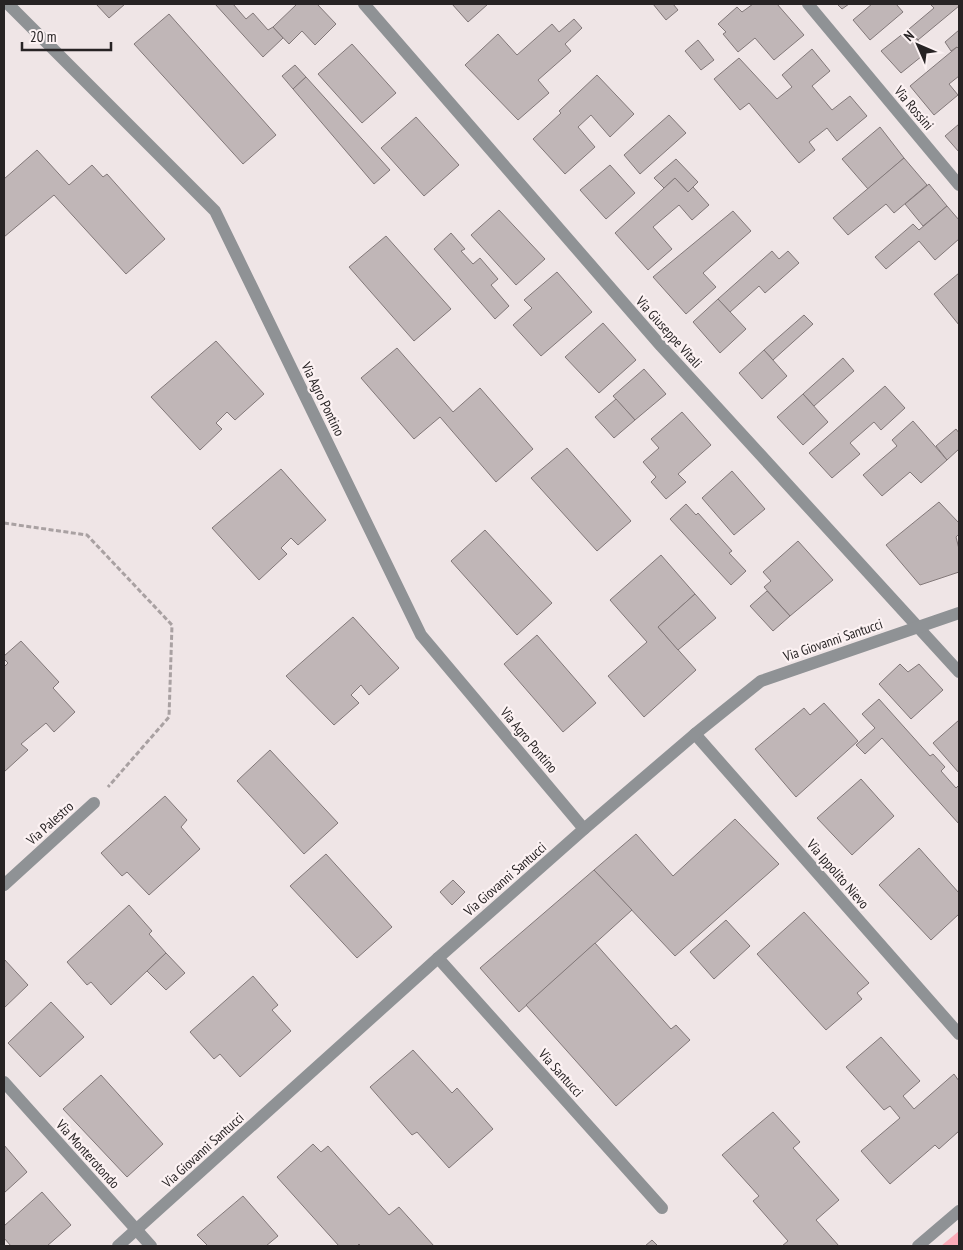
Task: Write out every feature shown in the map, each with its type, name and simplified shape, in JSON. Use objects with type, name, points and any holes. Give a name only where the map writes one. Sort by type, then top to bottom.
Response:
[{"type":"street","name":"Via Agro Pontino","points":[[8,4],[215,211],[422,635],[584,830]]},
{"type":"street","name":"Via Giuseppe Vitali","points":[[364,4],[661,346],[959,672]]},
{"type":"street","name":"Via Rossini","points":[[808,4],[959,185]]},
{"type":"street","name":"Via Giovanni Santucci","points":[[118,1246],[438,958],[695,734],[761,680],[959,613]]},
{"type":"street","name":"Via Ippolito Nievo","points":[[695,734],[959,1034]]},
{"type":"street","name":"Via Palestro","points":[[4,885],[94,803]]},
{"type":"street","name":"Via Santucci","points":[[438,958],[662,1208]]},
{"type":"street","name":"Via Monterotondo","points":[[4,1082],[150,1246]]},
{"type":"street","points":[[918,1246],[959,1211]]},
{"type":"path","points":[[4,523],[87,535],[172,625],[169,717],[94,803]]},
{"type":"shaded area","points":[[959,1231],[959,1246],[941,1246]]},
{"type":"building","points":[[96,4],[125,4],[109,18]]},
{"type":"building","points":[[215,4],[233,4],[246,19],[253,13],[268,30],[273,27],[283,38],[263,57]]},
{"type":"building","points":[[297,4],[317,4],[336,24],[315,45],[302,31],[289,44],[273,27]]},
{"type":"building","points":[[452,4],[488,4],[468,22]]},
{"type":"building","points":[[653,4],[673,4],[678,10],[666,20]]},
{"type":"building","points":[[753,4],[777,4],[804,35],[774,60],[755,38],[738,52],[723,34],[726,32],[718,24],[737,7],[742,12]]},
{"type":"building","points":[[837,4],[849,4],[842,9]]},
{"type":"building","points":[[872,4],[896,4],[903,12],[870,40],[853,20]]},
{"type":"building","points":[[930,4],[959,4],[959,6],[918,40],[909,29],[934,8]]},
{"type":"building","points":[[169,14],[276,135],[243,164],[134,44]]},
{"type":"building","points":[[574,19],[582,28],[565,44],[571,51],[538,80],[549,93],[518,120],[465,65],[498,34],[517,55],[552,24],[559,32]]},
{"type":"building","points":[[909,29],[927,52],[901,73],[881,51]]},
{"type":"building","points":[[959,30],[959,49],[957,47],[951,51],[945,42]]},
{"type":"building","points":[[698,40],[714,60],[701,70],[685,51]]},
{"type":"building","points":[[352,44],[396,93],[362,123],[318,74]]},
{"type":"building","points":[[957,47],[959,49],[959,76],[949,84],[958,95],[934,115],[910,86]]},
{"type":"building","points":[[812,49],[830,71],[812,86],[832,110],[850,96],[867,116],[837,141],[827,128],[809,142],[815,150],[799,163],[749,103],[740,110],[714,79],[739,58],[777,99],[792,87],[782,75]]},
{"type":"building","points":[[295,65],[306,77],[293,89],[282,76]]},
{"type":"building","points":[[597,75],[634,114],[610,137],[591,115],[578,127],[595,147],[565,174],[533,139]]},
{"type":"building","points":[[306,77],[390,170],[374,184],[293,89]]},
{"type":"building","points":[[669,115],[686,133],[640,174],[624,155]]},
{"type":"building","points":[[416,117],[459,165],[424,196],[381,148]]},
{"type":"building","points":[[959,124],[959,152],[945,136]]},
{"type":"building","points":[[880,127],[904,158],[868,189],[842,159]]},
{"type":"building","points":[[37,150],[69,185],[92,165],[103,177],[107,174],[165,239],[126,274],[54,195],[4,237],[4,179]]},
{"type":"building","points":[[904,158],[927,185],[894,213],[886,204],[848,235],[833,218]]},
{"type":"building","points":[[676,159],[698,182],[688,192],[675,178],[664,188],[654,178]]},
{"type":"building","points":[[610,165],[635,193],[606,219],[580,190]]},
{"type":"building","points":[[675,178],[688,192],[693,187],[709,205],[692,220],[679,205],[653,227],[672,249],[648,270],[615,233]]},
{"type":"building","points":[[929,184],[947,206],[923,226],[905,204]]},
{"type":"building","points":[[947,206],[959,220],[959,239],[935,260],[919,241],[886,269],[875,257],[913,224],[919,230]]},
{"type":"building","points":[[499,210],[545,259],[516,285],[471,235]]},
{"type":"building","points":[[733,211],[751,231],[703,273],[716,287],[686,314],[653,277]]},
{"type":"building","points":[[451,233],[465,249],[461,251],[473,264],[480,258],[498,279],[491,285],[509,306],[495,319],[434,249]]},
{"type":"building","points":[[386,236],[451,309],[414,341],[349,267]]},
{"type":"building","points":[[772,251],[779,259],[788,251],[799,263],[765,293],[759,286],[730,312],[718,299]]},
{"type":"building","points":[[557,272],[592,312],[541,356],[513,325],[532,308],[524,300]]},
{"type":"building","points":[[959,273],[959,325],[934,294]]},
{"type":"building","points":[[718,299],[746,329],[720,353],[693,322]]},
{"type":"building","points":[[804,315],[813,324],[773,360],[764,350]]},
{"type":"building","points":[[603,323],[636,360],[599,393],[565,357]]},
{"type":"building","points":[[216,341],[264,394],[235,420],[227,412],[216,423],[222,429],[200,450],[151,397]]},
{"type":"building","points":[[397,348],[453,412],[480,388],[533,449],[496,482],[440,417],[414,439],[361,378]]},
{"type":"building","points":[[764,350],[787,376],[762,399],[739,373]]},
{"type":"building","points":[[843,358],[854,371],[814,406],[803,394]]},
{"type":"building","points":[[644,369],[666,394],[635,420],[613,396]]},
{"type":"building","points":[[885,386],[905,408],[881,430],[874,422],[850,443],[860,454],[832,478],[809,453]]},
{"type":"building","points":[[803,394],[828,422],[803,445],[777,417]]},
{"type":"building","points":[[616,399],[635,420],[614,438],[595,417]]},
{"type":"building","points":[[682,412],[711,445],[678,474],[686,482],[666,499],[651,482],[656,477],[643,462],[659,448],[651,439]]},
{"type":"building","points":[[913,421],[947,460],[921,483],[910,472],[882,496],[863,475],[897,446],[892,440]]},
{"type":"building","points":[[956,429],[959,433],[959,449],[947,460],[936,446]]},
{"type":"building","points":[[567,448],[631,521],[597,551],[531,478]]},
{"type":"building","points":[[281,469],[326,520],[298,545],[291,538],[281,548],[287,554],[259,580],[212,528]]},
{"type":"building","points":[[732,471],[765,509],[734,535],[702,498]]},
{"type":"building","points":[[939,502],[959,523],[959,534],[956,537],[959,549],[959,572],[920,585],[886,545]]},
{"type":"building","points":[[686,504],[696,515],[698,513],[732,551],[729,553],[746,571],[731,585],[670,519]]},
{"type":"building","points":[[485,530],[552,603],[517,635],[451,561]]},
{"type":"building","points":[[798,541],[833,580],[790,616],[764,587],[771,581],[763,572]]},
{"type":"building","points":[[661,555],[695,594],[658,627],[696,670],[644,717],[608,676],[647,642],[610,600]]},
{"type":"building","points":[[767,591],[790,616],[773,631],[750,606]]},
{"type":"building","points":[[695,594],[716,618],[678,650],[658,627]]},
{"type":"building","points":[[353,617],[399,668],[369,695],[361,685],[351,695],[359,703],[334,725],[286,676]]},
{"type":"building","points":[[537,635],[596,703],[563,732],[504,664]]},
{"type":"building","points":[[21,641],[59,682],[53,688],[75,712],[54,732],[46,723],[21,744],[28,750],[4,772],[4,667],[8,663],[4,656]]},
{"type":"building","points":[[900,664],[908,672],[919,664],[943,690],[911,719],[879,684]]},
{"type":"building","points":[[879,699],[930,756],[933,754],[945,767],[941,771],[956,788],[959,785],[959,824],[882,738],[865,754],[856,745],[875,728],[862,714]]},
{"type":"building","points":[[824,703],[858,741],[796,797],[755,749],[804,708],[810,715]]},
{"type":"building","points":[[959,720],[959,773],[933,743]]},
{"type":"building","points":[[270,750],[338,823],[304,854],[237,781]]},
{"type":"building","points":[[861,779],[894,816],[852,855],[817,818]]},
{"type":"building","points":[[165,796],[187,820],[181,827],[200,849],[149,895],[127,872],[122,876],[101,853]]},
{"type":"building","points":[[735,819],[779,864],[675,956],[594,870],[636,834],[673,876]]},
{"type":"building","points":[[919,848],[959,893],[959,914],[931,940],[879,885]]},
{"type":"building","points":[[326,854],[392,927],[357,958],[290,886]]},
{"type":"building","points":[[594,870],[632,910],[519,1012],[480,968]]},
{"type":"building","points":[[453,880],[465,892],[452,905],[440,892]]},
{"type":"building","points":[[129,905],[152,931],[149,934],[166,953],[111,1005],[91,982],[87,985],[67,962]]},
{"type":"building","points":[[804,912],[869,983],[857,993],[862,999],[826,1030],[757,954]]},
{"type":"building","points":[[726,920],[750,946],[714,979],[690,952]]},
{"type":"building","points":[[595,943],[671,1029],[676,1025],[690,1040],[616,1106],[526,1005]]},
{"type":"building","points":[[166,953],[185,973],[166,990],[147,971]]},
{"type":"building","points":[[4,959],[28,985],[4,1008]]},
{"type":"building","points":[[253,976],[278,1005],[272,1010],[291,1031],[240,1077],[220,1054],[214,1059],[190,1032]]},
{"type":"building","points":[[51,1002],[84,1037],[40,1077],[8,1043]]},
{"type":"building","points":[[881,1037],[920,1081],[903,1096],[914,1109],[954,1074],[959,1081],[959,1131],[939,1149],[935,1145],[890,1184],[861,1151],[900,1118],[890,1106],[884,1110],[846,1067]]},
{"type":"building","points":[[413,1050],[452,1093],[457,1088],[493,1129],[449,1168],[417,1132],[412,1135],[370,1087]]},
{"type":"building","points":[[101,1075],[163,1144],[127,1177],[63,1109]]},
{"type":"building","points":[[773,1112],[800,1142],[793,1148],[839,1200],[816,1220],[839,1246],[782,1246],[788,1241],[753,1201],[759,1196],[722,1155]]},
{"type":"building","points":[[313,1144],[321,1152],[328,1146],[389,1215],[399,1207],[434,1246],[361,1246],[359,1244],[357,1246],[339,1246],[277,1177]]},
{"type":"building","points":[[4,1145],[27,1172],[4,1193]]},
{"type":"building","points":[[42,1192],[71,1225],[47,1246],[11,1246],[4,1238],[4,1226]]},
{"type":"building","points":[[243,1196],[278,1236],[266,1246],[208,1246],[197,1235]]},
{"type":"building","points":[[652,1240],[658,1246],[645,1246]]}]
